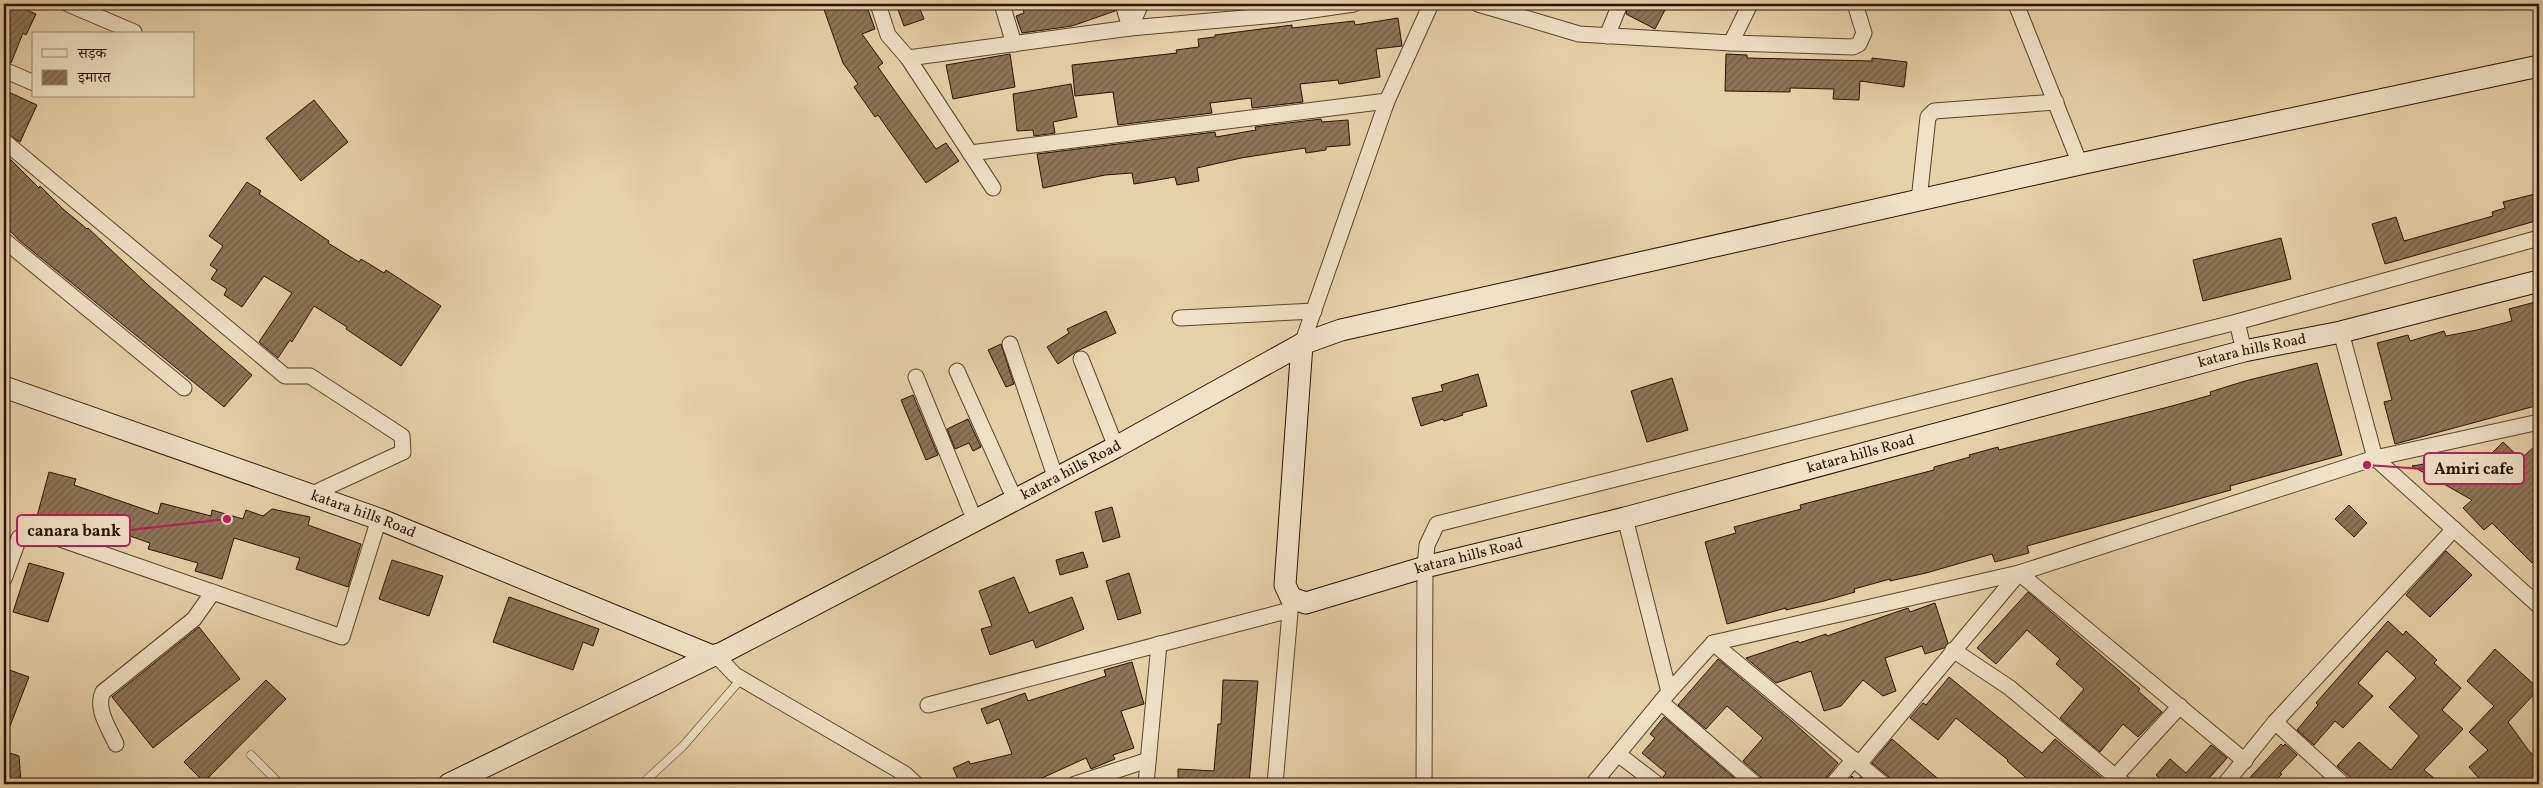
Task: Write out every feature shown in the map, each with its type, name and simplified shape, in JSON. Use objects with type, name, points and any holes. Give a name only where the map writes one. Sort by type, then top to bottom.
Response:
[{"type":"main road","name":"katara hills Road","points":[[4,387],[379,519],[726,666],[975,521],[1116,447],[1302,344],[1369,321],[2080,164],[2539,66]]},
{"type":"main road","name":"katara hills Road","points":[[1291,604],[1306,603],[1425,567],[1625,518],[2244,351],[2341,332],[2539,281]]},
{"type":"main road","points":[[1291,604],[1285,585],[1302,344]]},
{"type":"main road","points":[[449,784],[726,666]]},
{"type":"street","points":[[68,4],[134,32]]},
{"type":"street","points":[[878,4],[888,35],[908,58],[993,188]]},
{"type":"street","points":[[1002,4],[1014,44]]},
{"type":"street","points":[[1123,4],[1130,28]]},
{"type":"street","points":[[1130,28],[1141,4]]},
{"type":"street","points":[[908,58],[1130,28],[1281,10],[1354,4]]},
{"type":"street","points":[[1302,344],[1387,101],[1431,4]]},
{"type":"street","points":[[1478,4],[1579,34],[1731,43],[1853,46],[1859,44],[1864,33],[1855,4]]},
{"type":"street","points":[[1607,36],[1620,4]]},
{"type":"street","points":[[1731,43],[1750,4]]},
{"type":"street","points":[[2016,4],[2080,164]]},
{"type":"street","points":[[4,70],[32,82]]},
{"type":"street","points":[[970,153],[1387,101]]},
{"type":"street","points":[[1919,200],[1928,118],[1934,111],[2056,102]]},
{"type":"street","points":[[4,141],[285,376],[310,376],[402,436],[403,452],[310,495]]},
{"type":"street","points":[[1424,784],[1425,567],[1427,545],[1438,524],[2237,322],[2539,238]]},
{"type":"street","points":[[4,240],[184,388]]},
{"type":"street","points":[[1180,318],[1314,311]]},
{"type":"street","points":[[2237,322],[2244,351]]},
{"type":"street","points":[[2341,332],[2375,458],[2539,606]]},
{"type":"street","points":[[1010,344],[1056,479]]},
{"type":"street","points":[[1081,359],[1116,447]]},
{"type":"street","points":[[957,371],[1015,500]]},
{"type":"street","points":[[916,376],[975,521]]},
{"type":"street","points":[[1593,784],[1713,644],[2019,573],[2375,458],[2539,422]]},
{"type":"street","points":[[1625,518],[1666,697],[1755,784]]},
{"type":"street","points":[[4,579],[19,538],[31,529],[342,637],[379,519]]},
{"type":"street","points":[[2225,784],[2275,722],[2454,529]]},
{"type":"street","points":[[1833,784],[1856,762],[2019,573]]},
{"type":"street","points":[[2019,573],[2245,761]]},
{"type":"street","points":[[116,744],[101,712],[100,698],[103,692],[194,619],[213,592]]},
{"type":"street","points":[[928,705],[1159,644],[1291,604],[1275,784]]},
{"type":"street","points":[[1146,784],[1159,644]]},
{"type":"street","points":[[1713,644],[1883,784]]},
{"type":"street","points":[[1953,650],[2010,688],[2119,781],[2180,706]]},
{"type":"street","name":"katara hills Road","points":[[726,666],[906,774],[916,784]]},
{"type":"street","points":[[2275,722],[2343,784]]},
{"type":"street","points":[[1618,754],[1657,784]]},
{"type":"street","points":[[1075,784],[1148,760]]},
{"type":"lane","points":[[642,784],[683,746],[726,666]]},
{"type":"lane","points":[[251,755],[280,784]]},
{"type":"building","points":[[4,4],[13,4],[36,14],[26,35],[23,33],[11,63],[4,61]]},
{"type":"building","points":[[822,4],[866,4],[875,29],[862,34],[883,63],[878,67],[936,149],[946,143],[959,161],[926,183],[878,115],[875,117],[854,87],[858,84],[843,63]]},
{"type":"building","points":[[896,4],[918,4],[924,19],[904,26]]},
{"type":"building","points":[[1022,4],[1114,4],[1115,11],[1072,26],[1022,33],[1016,16],[1024,13]]},
{"type":"building","points":[[1629,4],[1668,4],[1655,29],[1626,14]]},
{"type":"building","points":[[1398,18],[1402,46],[1376,49],[1380,77],[1339,84],[1338,80],[1300,84],[1303,102],[1252,108],[1251,98],[1210,103],[1212,113],[1118,125],[1113,92],[1075,96],[1072,65],[1177,53],[1176,50],[1199,47],[1198,39],[1215,37],[1215,35],[1292,25],[1292,28],[1354,21],[1355,25]]},
{"type":"building","points":[[1010,54],[1015,87],[953,99],[946,65]]},
{"type":"building","points":[[1726,54],[1747,55],[1747,58],[1872,61],[1872,58],[1907,62],[1904,87],[1860,81],[1859,100],[1833,99],[1834,89],[1790,88],[1790,92],[1725,91]]},
{"type":"building","points":[[1071,84],[1077,117],[1053,122],[1055,133],[1034,136],[1033,130],[1017,131],[1013,94]]},
{"type":"building","points":[[4,90],[37,105],[20,142],[4,132]]},
{"type":"building","points":[[314,100],[348,142],[301,181],[266,138]]},
{"type":"building","points":[[1321,119],[1322,122],[1348,120],[1350,145],[1326,147],[1326,150],[1306,153],[1305,148],[1241,158],[1197,168],[1199,181],[1177,185],[1175,177],[1134,184],[1132,173],[1105,175],[1043,188],[1037,154],[1215,132],[1216,137],[1256,130],[1255,127]]},
{"type":"building","points":[[4,153],[39,188],[40,186],[63,209],[88,228],[148,285],[252,375],[224,407],[19,240],[4,225]]},
{"type":"building","points":[[247,182],[261,191],[259,194],[329,241],[328,243],[359,262],[361,259],[384,273],[386,270],[441,306],[401,366],[314,306],[292,342],[290,340],[278,358],[259,342],[292,293],[264,276],[242,307],[224,295],[227,289],[211,279],[217,270],[210,265],[223,246],[209,236]]},
{"type":"building","points":[[2539,193],[2539,220],[2385,264],[2372,224],[2396,217],[2404,241],[2493,216],[2492,212],[2505,208],[2503,202]]},
{"type":"building","points":[[2281,238],[2291,279],[2203,301],[2193,260]]},
{"type":"building","points":[[2539,301],[2539,405],[2395,444],[2384,402],[2392,400],[2377,343],[2408,335],[2410,341],[2444,331],[2446,336],[2512,321],[2509,309]]},
{"type":"building","points":[[1106,311],[1116,333],[1077,351],[1058,364],[1047,347],[1069,333],[1067,329]]},
{"type":"building","points":[[1001,344],[1014,384],[1006,387],[988,350]]},
{"type":"building","points":[[2317,363],[2342,455],[2230,486],[2231,490],[2027,546],[2029,553],[1995,562],[1992,554],[1926,573],[1890,581],[1890,579],[1854,589],[1855,592],[1824,601],[1786,610],[1786,608],[1727,624],[1705,542],[1736,533],[1734,527],[1801,509],[1800,505],[1934,470],[1934,467],[1970,457],[1969,455],[1998,447],[1999,450],[2172,406],[2211,395],[2210,392],[2245,381]]},
{"type":"building","points":[[1478,374],[1487,406],[1462,413],[1463,415],[1444,421],[1443,419],[1421,426],[1412,398],[1443,391],[1441,385]]},
{"type":"building","points":[[1672,378],[1688,430],[1647,442],[1631,391]]},
{"type":"building","points":[[913,395],[938,455],[926,460],[901,400]]},
{"type":"building","points":[[968,419],[981,447],[973,451],[969,443],[955,449],[947,429]]},
{"type":"building","points":[[2503,442],[2521,459],[2539,442],[2539,556],[2532,563],[2492,523],[2484,530],[2463,508],[2472,500],[2412,466],[2467,457],[2481,464]]},
{"type":"building","points":[[49,472],[76,479],[74,485],[158,514],[161,503],[211,516],[212,510],[243,519],[246,510],[263,516],[272,509],[310,517],[308,525],[361,544],[348,587],[296,569],[300,558],[234,538],[222,579],[195,571],[198,563],[148,549],[150,543],[66,514],[62,527],[36,520]]},
{"type":"building","points":[[2349,505],[2367,523],[2354,537],[2335,519]]},
{"type":"building","points":[[1112,507],[1120,537],[1103,542],[1095,512]]},
{"type":"building","points":[[2446,551],[2472,575],[2430,617],[2406,595]]},
{"type":"building","points":[[1083,552],[1088,567],[1060,575],[1056,560]]},
{"type":"building","points":[[392,560],[443,576],[429,616],[379,599]]},
{"type":"building","points":[[29,563],[64,573],[48,622],[13,612]]},
{"type":"building","points":[[1129,573],[1141,613],[1118,620],[1106,581]]},
{"type":"building","points":[[1014,577],[1029,613],[1072,597],[1084,629],[1036,648],[1033,640],[990,655],[981,629],[992,626],[979,591]]},
{"type":"building","points":[[2028,592],[2140,689],[2138,691],[2162,712],[2138,737],[2123,724],[2100,752],[2060,718],[2084,689],[2056,664],[2060,659],[2027,630],[1996,664],[1977,648]]},
{"type":"building","points":[[509,597],[599,629],[593,646],[583,642],[573,670],[493,642]]},
{"type":"building","points":[[1935,603],[1948,643],[1944,648],[1925,654],[1922,646],[1885,658],[1896,691],[1883,696],[1863,680],[1841,706],[1824,711],[1811,671],[1776,683],[1746,658],[1798,641],[1799,643],[1826,634],[1827,636],[1908,608],[1910,612]]},
{"type":"building","points":[[2388,621],[2403,635],[2406,631],[2437,660],[2434,663],[2461,688],[2442,710],[2463,729],[2424,770],[2441,784],[2352,784],[2350,777],[2337,766],[2359,742],[2391,770],[2419,736],[2389,707],[2416,678],[2387,651],[2358,683],[2373,696],[2343,728],[2335,721],[2314,745],[2297,730],[2318,705],[2316,703]]},
{"type":"building","points":[[199,627],[240,679],[153,748],[112,697]]},
{"type":"building","points":[[2495,649],[2539,689],[2508,722],[2529,751],[2539,760],[2539,784],[2484,784],[2469,767],[2488,750],[2469,732],[2494,706],[2467,681]]},
{"type":"building","points":[[1718,659],[1838,763],[1826,778],[1824,784],[1764,784],[1761,777],[1743,761],[1763,738],[1727,706],[1706,729],[1678,705]]},
{"type":"building","points":[[1132,662],[1144,704],[1121,711],[1134,748],[1113,755],[1115,759],[1091,769],[1086,758],[1029,784],[960,784],[953,768],[969,761],[970,764],[1012,754],[999,719],[987,724],[981,709],[1025,693],[1028,701],[1106,676],[1104,670]]},
{"type":"building","points":[[4,668],[29,677],[5,739],[4,739]]},
{"type":"building","points":[[1949,677],[2042,753],[2055,739],[2109,784],[2033,784],[2008,760],[1956,718],[1938,740],[1910,718],[1923,703],[1926,705]]},
{"type":"building","points":[[266,680],[286,699],[204,782],[184,762]]},
{"type":"building","points":[[1223,680],[1258,681],[1249,784],[1178,784],[1178,769],[1214,771],[1218,724],[1221,724]]},
{"type":"building","points":[[1664,717],[1741,784],[1666,784],[1663,777],[1666,773],[1642,753],[1655,738],[1650,734]]},
{"type":"building","points":[[1892,739],[1944,784],[1892,784],[1889,777],[1872,763]]},
{"type":"building","points":[[2281,744],[2283,746],[2285,744],[2297,755],[2280,773],[2282,774],[2272,784],[2244,784]]},
{"type":"building","points":[[2211,745],[2227,758],[2204,784],[2167,784],[2156,775],[2170,759],[2186,773]]},
{"type":"building","points":[[4,751],[19,756],[21,782],[4,780]]},
{"type":"building","points":[[1852,776],[1857,781],[1860,777],[1869,784],[1845,784]]},
{"type":"place","name":"Amiri cafe","points":[[2367,465]]},
{"type":"place","name":"canara bank","points":[[227,519]]}]
